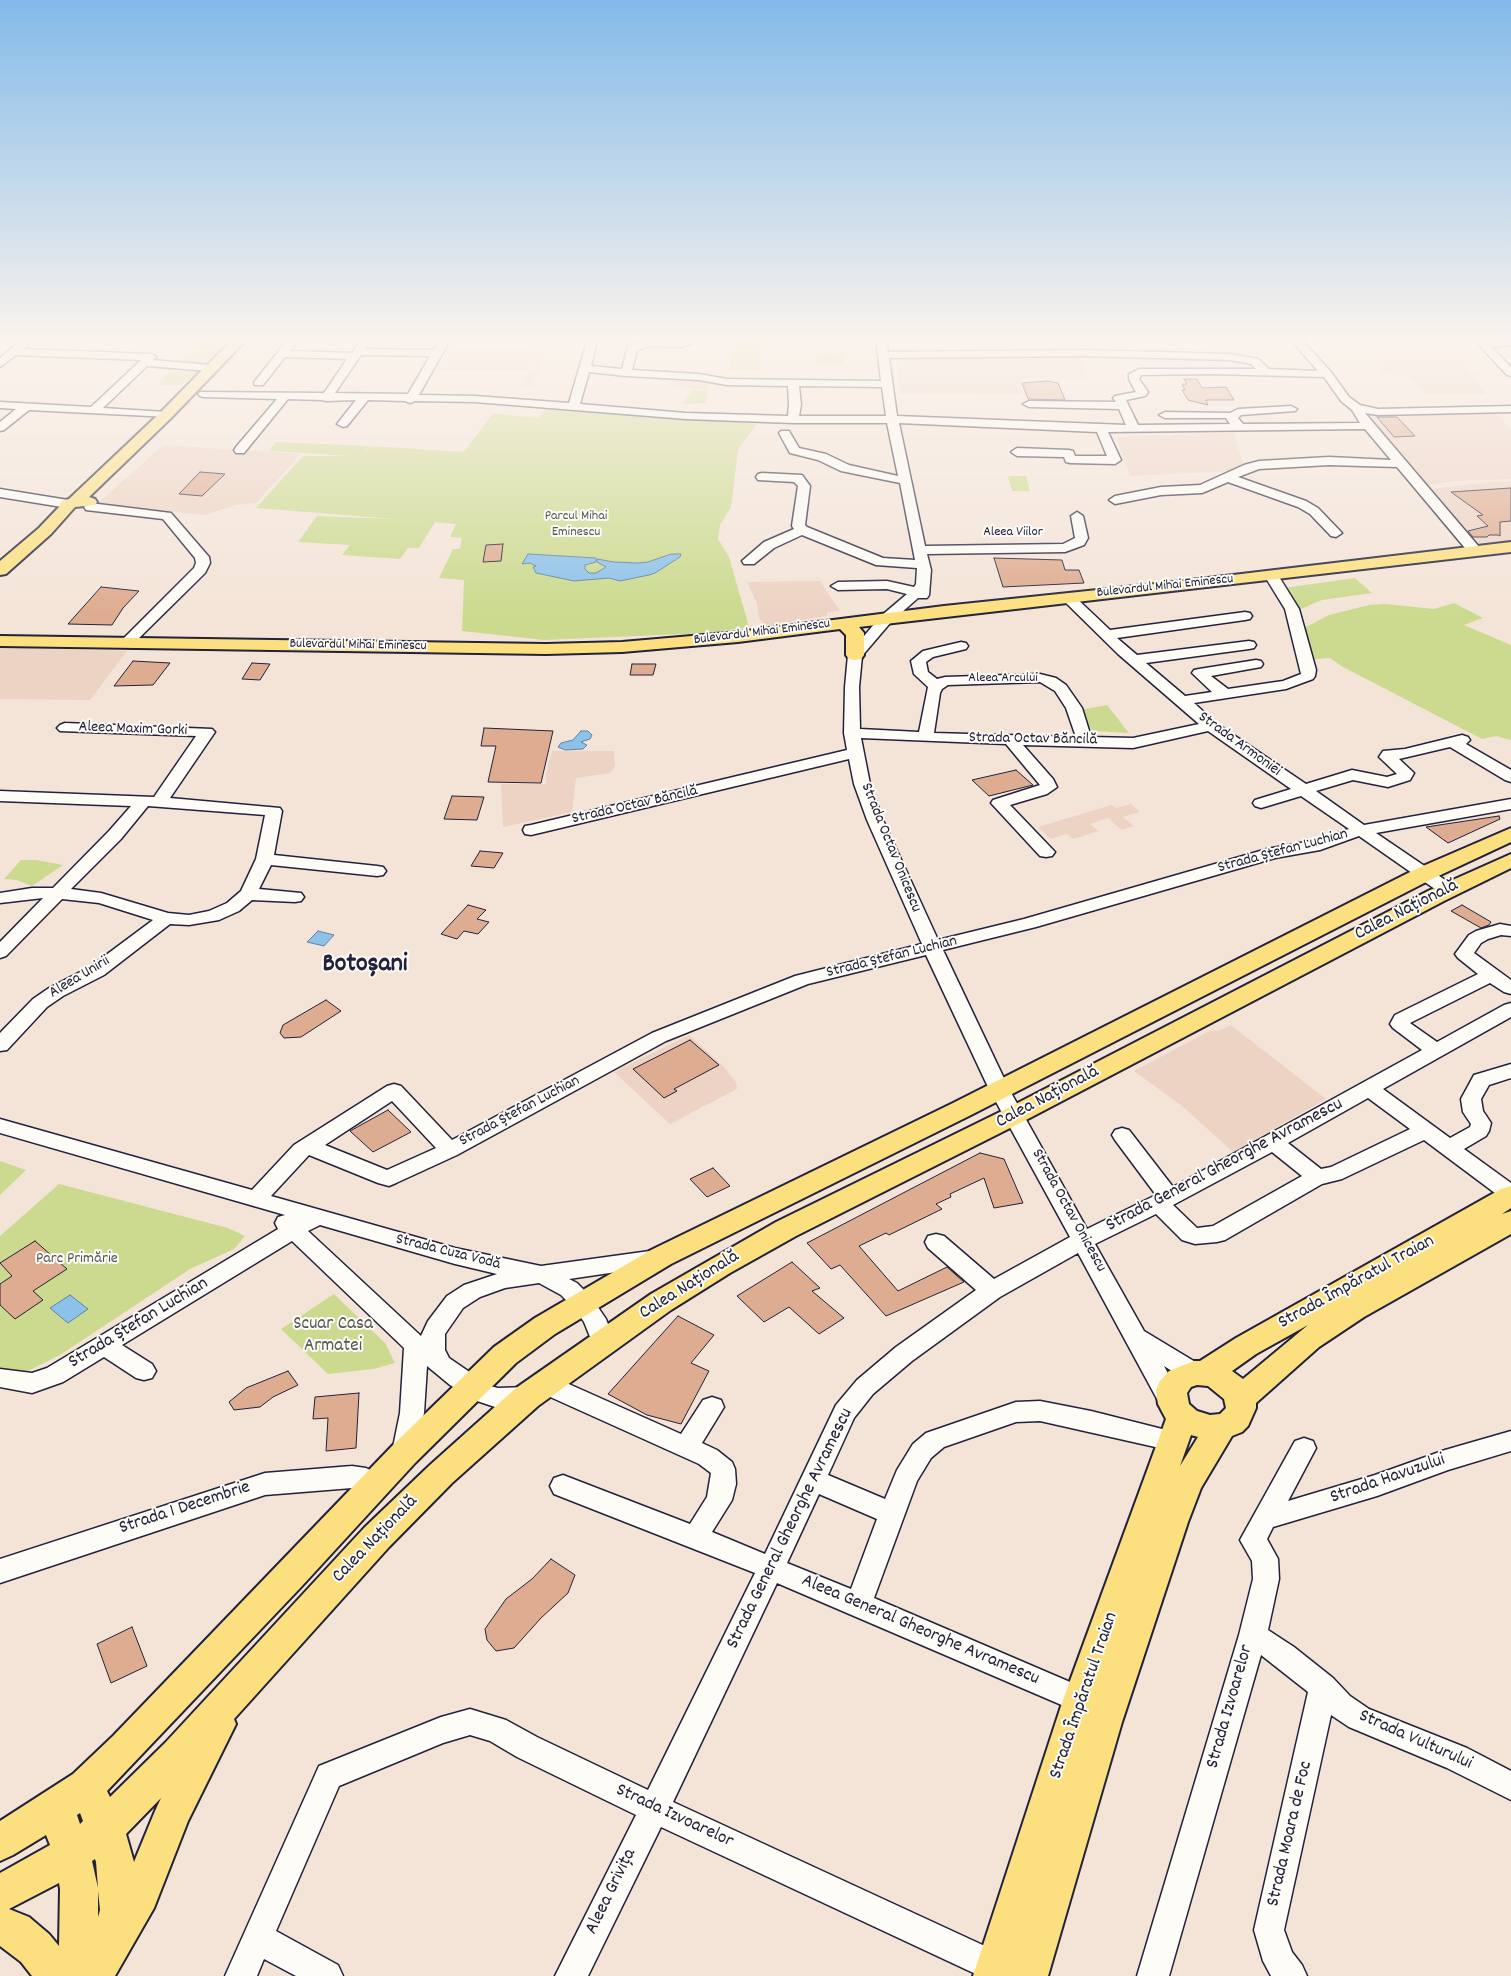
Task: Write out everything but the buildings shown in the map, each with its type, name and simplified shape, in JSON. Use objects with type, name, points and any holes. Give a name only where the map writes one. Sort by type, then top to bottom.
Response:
[{"type":"main road","points":[[0,586],[45,548],[78,506],[151,430]]},
{"type":"main road","points":[[3,566],[132,464],[167,430]]},
{"type":"main road","name":"Bulevardul Mihai Eminescu","points":[[3,641],[468,648],[606,648],[738,637],[944,611],[1511,547]]},
{"type":"main road","points":[[921,591],[944,611]]},
{"type":"main road","points":[[843,623],[855,633],[854,664]]},
{"type":"main road","name":"Calea Națională","points":[[0,1894],[54,1865],[106,1828],[232,1697],[377,1537],[441,1474],[536,1390],[603,1342],[661,1302],[720,1266],[1007,1102],[1424,874],[1511,834]]},
{"type":"main road","name":"Calea Națională","points":[[0,1842],[56,1808],[86,1787],[126,1748],[283,1584],[404,1454],[471,1387],[505,1355],[525,1340],[661,1257],[1007,1102],[1511,860]]},
{"type":"main road","name":"Strada Împăratul Traian","points":[[1199,1373],[1511,1195]]},
{"type":"main road","name":"Strada Împăratul Traian","points":[[1240,1399],[1309,1339],[1354,1310],[1511,1221]]},
{"type":"main road","points":[[1199,1373],[1227,1382],[1240,1399],[1241,1408],[1238,1417],[1231,1423],[1221,1427],[1210,1428],[1176,1421],[1171,1390],[1176,1382],[1184,1376],[1199,1373]]},
{"type":"main road","name":"Strada Împăratul Traian","points":[[1008,1974],[1082,1700],[1159,1486],[1176,1421]]},
{"type":"main road","name":"Strada Împăratul Traian","points":[[1008,1974],[1104,1722],[1172,1522],[1188,1482],[1221,1427]]},
{"type":"main road","points":[[93,1976],[140,1894],[174,1811],[232,1697]]},
{"type":"main road","points":[[86,1787],[106,1828],[115,1862],[119,1910],[112,1943]]},
{"type":"main road","points":[[56,1808],[71,1853],[79,1889],[78,1976]]},
{"type":"main road","points":[[0,1926],[15,1932],[35,1948],[58,1976]]},
{"type":"street","points":[[240,450],[256,430]]},
{"type":"street","points":[[854,664],[908,616],[921,591],[924,576],[894,430]]},
{"type":"street","points":[[1017,452],[1069,454],[1070,459],[1116,460],[1102,430]]},
{"type":"street","points":[[1372,430],[1475,551]]},
{"type":"street","points":[[785,433],[794,450],[822,457],[845,468],[905,481]]},
{"type":"street","points":[[1116,500],[1161,491],[1202,489],[1253,467],[1290,462],[1400,464]]},
{"type":"street","points":[[762,478],[798,478],[804,486],[798,526],[802,530],[881,562],[922,564]]},
{"type":"street","points":[[1230,478],[1302,504],[1317,514],[1336,533]]},
{"type":"street","points":[[0,493],[78,506],[167,516],[177,526],[202,557],[203,563],[200,570],[127,642]]},
{"type":"street","name":"Aleea Viilor","points":[[919,550],[1064,548],[1079,542],[1082,538],[1077,516]]},
{"type":"street","points":[[749,561],[769,545],[802,530]]},
{"type":"street","points":[[1180,700],[1286,685],[1308,676],[1309,670],[1292,609],[1271,575]]},
{"type":"street","points":[[838,586],[887,585],[921,591]]},
{"type":"street","points":[[854,664],[886,619],[921,591]]},
{"type":"street","name":"Strada Armoniei","points":[[1068,598],[1134,660],[1212,726],[1424,874]]},
{"type":"street","points":[[1106,635],[1245,616]]},
{"type":"street","points":[[1134,660],[1249,645]]},
{"type":"street","points":[[926,736],[933,693],[936,686],[921,674],[918,661],[928,654],[961,646]]},
{"type":"street","name":"Strada Octav Onicescu","points":[[854,664],[852,733],[862,784],[875,820],[931,947],[1007,1102],[1137,1337],[1176,1421]]},
{"type":"street","points":[[1224,693],[1199,673],[1256,664]]},
{"type":"street","name":"Aleea Arcului","points":[[936,686],[945,681],[966,679],[1040,678],[1051,681],[1061,688],[1074,708],[1085,741]]},
{"type":"street","name":"Strada Octav Băncilă","points":[[852,733],[1133,743],[1212,726]]},
{"type":"street","name":"Aleea Maxim Gorki","points":[[65,728],[207,732],[151,802]]},
{"type":"street","points":[[1010,739],[1049,786],[1041,791],[1000,803],[1046,852]]},
{"type":"street","points":[[1261,803],[1355,774],[1388,782],[1404,777],[1406,774],[1387,757],[1389,754],[1405,754],[1457,741],[1511,777]]},
{"type":"street","name":"Strada Octav Băncilă","points":[[531,830],[855,753]]},
{"type":"street","points":[[0,796],[151,802],[274,811],[265,859],[248,894],[233,907],[213,916],[188,920],[166,918],[101,898],[58,892],[32,893],[0,898]]},
{"type":"street","points":[[0,952],[115,835],[151,802]]},
{"type":"street","name":"Strada Ștefan Luchian","points":[[308,1146],[385,1178],[405,1172],[450,1150],[659,1037],[802,980],[1030,923],[1273,853],[1314,846],[1362,830],[1511,804]]},
{"type":"street","points":[[265,859],[377,871]]},
{"type":"street","points":[[1424,874],[1448,890]]},
{"type":"street","points":[[248,894],[294,897]]},
{"type":"street","name":"Aleea Unirii","points":[[0,1045],[40,1003],[56,992],[97,971],[166,918]]},
{"type":"street","points":[[1511,931],[1500,929],[1482,935],[1475,939],[1464,954],[1511,988]]},
{"type":"street","points":[[1437,1051],[1405,1029],[1400,1024],[1402,1019],[1491,975]]},
{"type":"street","name":"Strada General Gheorghe Avramescu","points":[[653,1808],[716,1684],[845,1412],[865,1387],[908,1351],[992,1291],[1083,1240],[1163,1201],[1274,1142],[1511,1009]]},
{"type":"street","points":[[1449,1148],[1479,1131],[1481,1123],[1473,1112],[1471,1099],[1481,1080],[1511,1071]]},
{"type":"street","points":[[1369,1089],[1511,1195]]},
{"type":"street","points":[[259,1201],[285,1166],[308,1146],[394,1091],[450,1150]]},
{"type":"street","name":"Strada Cuza Vodă","points":[[0,1126],[259,1201],[290,1221],[416,1345],[471,1387],[498,1398],[536,1390]]},
{"type":"street","points":[[1122,1135],[1163,1201],[1190,1234],[1195,1236],[1216,1234],[1317,1176],[1335,1174],[1424,1130]]},
{"type":"street","points":[[1274,1142],[1317,1176]]},
{"type":"street","name":"Strada Cuza Vodă","points":[[290,1221],[318,1218],[455,1256],[542,1275],[568,1289],[583,1303],[594,1319],[603,1342]]},
{"type":"street","name":"Strada Ștefan Luchian","points":[[0,1378],[32,1383],[45,1379],[105,1346],[271,1243],[290,1221]]},
{"type":"street","points":[[936,1242],[992,1291]]},
{"type":"street","points":[[440,1363],[433,1350],[433,1334],[455,1302],[472,1291],[495,1282],[661,1257]]},
{"type":"street","points":[[1137,1337],[1199,1373]]},
{"type":"street","points":[[404,1454],[412,1413],[416,1345]]},
{"type":"street","points":[[105,1346],[144,1371]]},
{"type":"street","points":[[536,1390],[686,1447],[708,1457],[723,1469],[723,1484],[719,1500],[695,1537]]},
{"type":"street","points":[[686,1447],[712,1407]]},
{"type":"street","points":[[859,1604],[906,1477],[922,1451],[935,1440],[1009,1414],[1040,1411],[1092,1421],[1176,1421]]},
{"type":"street","name":"Strada Havuzului","points":[[1265,1519],[1377,1485],[1445,1460],[1511,1441]]},
{"type":"street","name":"Strada Izvoarelor","points":[[1153,1976],[1252,1635],[1266,1579],[1265,1559],[1253,1540],[1304,1448]]},
{"type":"street","name":"Strada 1 Decembrie","points":[[0,1571],[265,1484],[352,1477],[366,1479],[375,1484]]},
{"type":"street","points":[[813,1480],[892,1514]]},
{"type":"street","name":"Aleea General Gheorghe Avramescu","points":[[563,1486],[695,1537],[859,1604],[1082,1700]]},
{"type":"street","name":"Strada Vulturului","points":[[1252,1635],[1323,1687],[1340,1705],[1359,1718],[1457,1758],[1511,1786]]},
{"type":"street","name":"Strada Moara de Foc","points":[[1291,1976],[1279,1961],[1269,1930],[1323,1687]]},
{"type":"street","name":"Strada Izvoarelor","points":[[257,1938],[329,1776],[441,1730],[470,1722],[496,1730],[653,1808],[1008,1974]]},
{"type":"street","name":"Aleea Grivița","points":[[571,1976],[653,1808]]},
{"type":"street","points":[[241,1976],[257,1938],[327,1976]]},
{"type":"shaded area","points":[[1379,430],[1511,430],[1511,479],[1456,481],[1427,485]]},
{"type":"shaded area","points":[[1234,433],[1243,464],[1230,471],[1130,476],[1116,437]]},
{"type":"shaded area","points":[[163,445],[301,454],[256,503],[236,505],[204,515],[97,504]]},
{"type":"shaded area","points":[[1489,482],[1511,482],[1511,541],[1476,543],[1432,489]]},
{"type":"shaded area","points":[[820,581],[840,611],[827,612],[827,616],[763,626],[759,617],[757,603],[747,582]]},
{"type":"shaded area","points":[[0,647],[127,651],[90,700],[0,699]]},
{"type":"shaded area","points":[[552,751],[614,751],[615,766],[610,773],[576,778],[572,812],[503,827],[501,784],[546,784],[546,774]]},
{"type":"shaded area","points":[[1131,804],[1140,812],[1123,817],[1134,826],[1122,830],[1108,818],[1090,824],[1099,831],[1073,839],[1067,834],[1051,839],[1038,827],[1112,805],[1116,808]]},
{"type":"shaded area","points":[[1231,1025],[1326,1099],[1233,1152],[1182,1106],[1134,1071],[1211,1030],[1218,1031]]},
{"type":"shaded area","points":[[689,1035],[723,1066],[736,1082],[737,1089],[670,1124],[614,1072]]},
{"type":"green space","name":"Parcul Mihai Eminescu","points":[[480,430],[752,430],[738,450],[731,507],[720,525],[718,539],[729,557],[749,627],[708,633],[544,640],[462,631],[464,580],[439,578],[453,549],[460,549],[462,538],[450,537],[456,524],[435,522],[419,548],[408,548],[400,559],[342,555],[350,545],[298,542],[317,516],[395,519],[256,508],[303,456],[350,456],[269,451],[276,442],[369,446],[361,457],[370,446],[464,452]]},
{"type":"green space","points":[[1008,476],[1026,476],[1030,491],[1012,491]]},
{"type":"green space","points":[[1355,578],[1372,593],[1322,600],[1301,609],[1284,588]]},
{"type":"green space","points":[[1454,603],[1483,618],[1464,625],[1511,645],[1511,740],[1496,736],[1482,739],[1343,667],[1330,658],[1303,660],[1304,628],[1329,615],[1369,605],[1386,604],[1434,609]]},
{"type":"green space","points":[[1107,705],[1129,733],[1092,731],[1080,710]]},
{"type":"green space","points":[[21,860],[36,860],[63,865],[32,886],[17,880],[4,879]]},
{"type":"green space","points":[[0,1161],[26,1170],[0,1195]]},
{"type":"green space","name":"Parc Primărie","points":[[59,1184],[228,1228],[245,1236],[234,1249],[190,1269],[60,1355],[18,1376],[0,1371],[0,1236]]},
{"type":"green space","name":"Scuar Casa Armatei","points":[[334,1294],[385,1343],[395,1363],[373,1369],[328,1374],[281,1329]]},
{"type":"water","points":[[528,554],[596,558],[596,562],[585,565],[585,569],[589,573],[596,573],[606,567],[597,562],[597,559],[638,563],[648,562],[671,554],[681,554],[680,557],[649,575],[620,581],[609,578],[574,581],[536,573],[533,567],[536,566],[530,563],[522,564]]},
{"type":"water","points":[[581,731],[588,731],[592,735],[590,739],[581,742],[587,745],[583,749],[565,750],[558,747],[561,743],[573,740]]},
{"type":"water","points":[[318,931],[334,935],[324,946],[307,942]]},
{"type":"water","points":[[70,1295],[88,1309],[68,1323],[50,1308]]},
{"type":"district","name":"Botoșani","points":[[365,966]]}]
